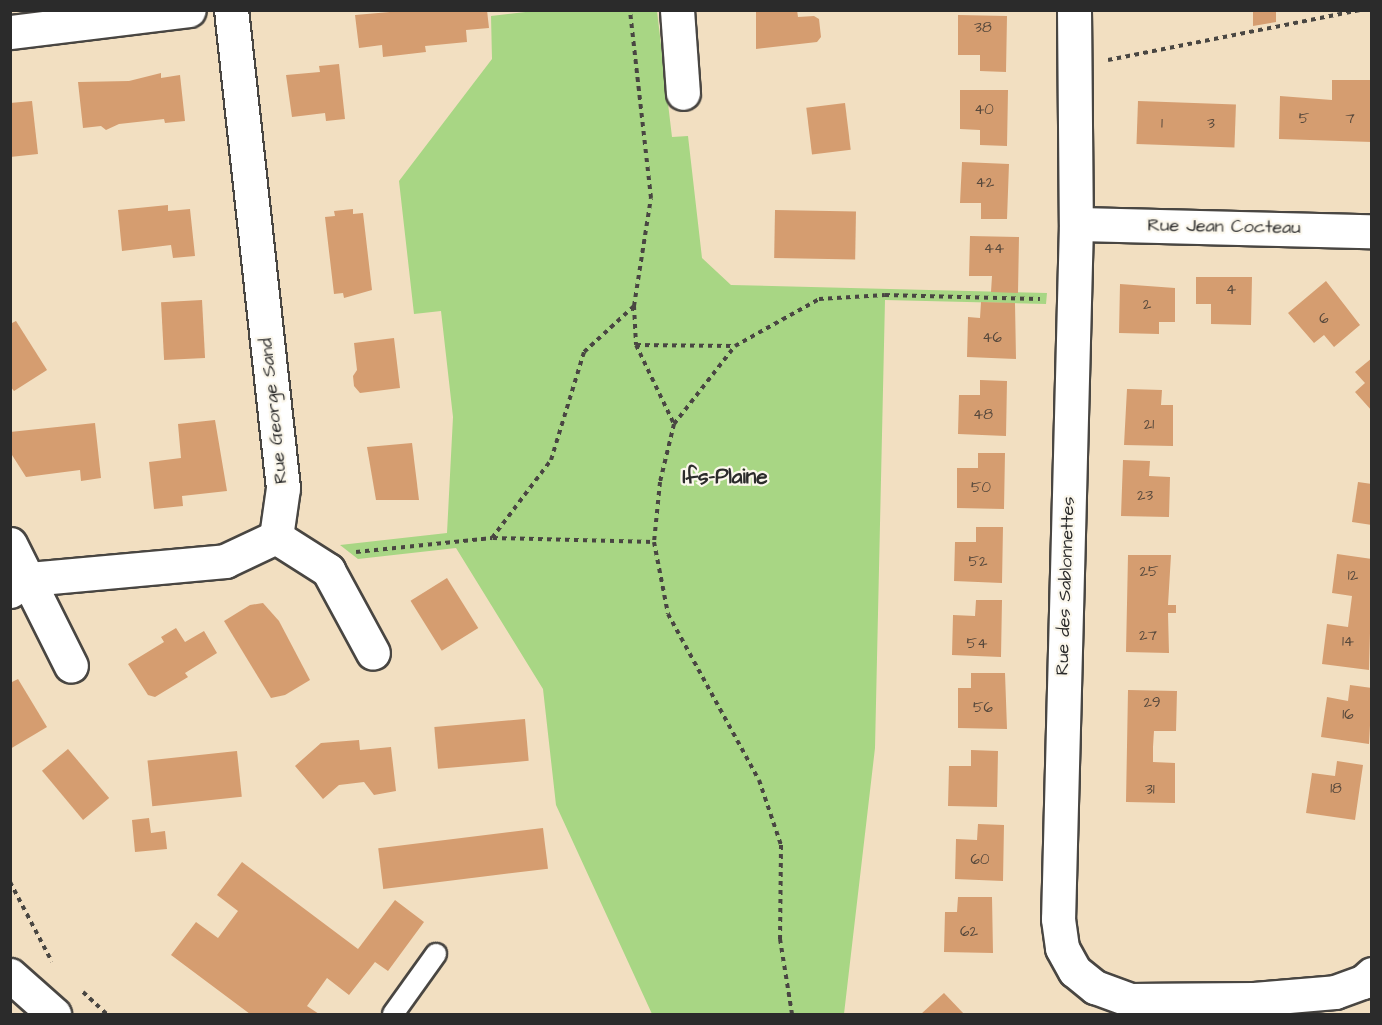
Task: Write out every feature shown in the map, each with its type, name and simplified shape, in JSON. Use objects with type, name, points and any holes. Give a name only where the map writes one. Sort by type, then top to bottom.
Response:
[{"type":"street","points":[[10,32],[189,10]]},
{"type":"street","name":"Rue George Sand","points":[[231,10],[283,488],[276,537]]},
{"type":"street","points":[[677,10],[683,93]]},
{"type":"street","name":"Rue des Sablonnettes","points":[[1074,10],[1076,224],[1058,919],[1062,948],[1076,971],[1095,987],[1130,1000],[1254,1006]]},
{"type":"street","name":"Rue Jean Cocteau","points":[[1076,224],[1371,231]]},
{"type":"street","points":[[20,585],[225,561],[276,537],[328,570],[373,653]]},
{"type":"street","points":[[10,544],[20,585],[71,666]]},
{"type":"street","points":[[12,973],[54,1014]]},
{"type":"street","points":[[1254,1006],[1335,992],[1363,982],[1371,974]]},
{"type":"lane","points":[[393,1014],[436,954]]},
{"type":"path","points":[[630,10],[651,198],[634,306],[636,345],[674,424]]},
{"type":"path","points":[[1074,65],[1206,43],[1360,10]]},
{"type":"path","points":[[792,1014],[780,939],[781,845],[759,780],[668,614],[654,542],[660,482],[674,424],[735,346],[819,299],[885,295],[1074,299]]},
{"type":"path","points":[[492,538],[551,460],[584,352],[634,306]]},
{"type":"path","points":[[636,345],[735,346]]},
{"type":"path","points":[[328,570],[349,552],[492,538],[654,542]]},
{"type":"path","points":[[10,882],[51,962],[59,969]]},
{"type":"path","points":[[75,984],[107,1014]]},
{"type":"green space","points":[[543,10],[657,11],[672,137],[688,136],[702,258],[731,285],[1047,293],[1046,304],[885,300],[875,748],[844,1014],[652,1014],[556,805],[543,689],[456,548],[358,559],[340,545],[447,533],[453,417],[441,311],[414,314],[399,181],[492,59],[491,16]]},
{"type":"building","points":[[413,10],[487,10],[489,28],[466,30],[467,42],[425,46],[426,52],[383,57],[382,45],[359,48],[355,15]]},
{"type":"building","points":[[756,10],[797,10],[798,17],[814,16],[819,19],[821,37],[817,42],[756,49]]},
{"type":"building","points":[[1253,10],[1276,10],[1276,22],[1253,26]]},
{"type":"building","points":[[958,15],[1007,16],[1006,72],[980,71],[980,55],[958,55]]},
{"type":"building","points":[[339,64],[345,119],[326,121],[325,113],[292,117],[286,75],[320,72],[319,66]]},
{"type":"building","points":[[161,73],[161,78],[180,75],[185,121],[165,123],[164,119],[119,124],[106,130],[101,126],[83,128],[78,82],[129,81]]},
{"type":"building","points":[[1332,80],[1372,80],[1372,142],[1279,139],[1280,96],[1332,100]]},
{"type":"building","points":[[960,90],[1008,90],[1007,146],[980,145],[980,130],[960,129]]},
{"type":"building","points":[[32,101],[38,154],[10,157],[10,103]]},
{"type":"building","points":[[1138,101],[1236,104],[1234,147],[1136,144]]},
{"type":"building","points":[[845,103],[851,150],[812,154],[806,108]]},
{"type":"building","points":[[962,162],[1009,164],[1007,219],[981,219],[981,203],[960,203]]},
{"type":"building","points":[[168,205],[168,211],[190,209],[195,256],[173,258],[171,245],[122,251],[118,210]]},
{"type":"building","points":[[353,209],[353,214],[363,213],[372,290],[344,298],[343,293],[334,294],[325,217],[335,216],[334,211]]},
{"type":"building","points":[[775,210],[856,211],[855,259],[774,258]]},
{"type":"building","points":[[970,236],[1019,237],[1018,293],[991,292],[992,276],[969,276]]},
{"type":"building","points":[[1196,277],[1252,277],[1251,325],[1211,324],[1211,304],[1196,304]]},
{"type":"building","points":[[1326,281],[1360,325],[1334,347],[1324,335],[1314,343],[1288,313]]},
{"type":"building","points":[[1120,284],[1175,288],[1175,322],[1159,322],[1159,334],[1119,333]]},
{"type":"building","points":[[202,300],[205,358],[164,360],[161,302]]},
{"type":"building","points":[[981,302],[1015,303],[1016,359],[967,357],[968,317],[980,318]]},
{"type":"building","points":[[16,321],[47,370],[14,391],[10,386],[10,324]]},
{"type":"building","points":[[394,338],[400,388],[360,393],[354,386],[353,376],[357,370],[354,343]]},
{"type":"building","points":[[1372,358],[1372,411],[1355,392],[1365,383],[1355,372]]},
{"type":"building","points":[[980,380],[1007,381],[1006,436],[958,434],[959,395],[980,395]]},
{"type":"building","points":[[1127,389],[1162,390],[1161,405],[1173,405],[1173,446],[1124,445]]},
{"type":"building","points":[[215,420],[227,491],[182,496],[183,506],[154,509],[149,462],[181,458],[178,424]]},
{"type":"building","points":[[95,423],[101,478],[81,481],[80,470],[26,477],[12,455],[10,432]]},
{"type":"building","points":[[412,443],[419,500],[376,500],[367,447]]},
{"type":"building","points":[[978,453],[1005,453],[1004,509],[957,508],[957,468],[978,468]]},
{"type":"building","points":[[1123,460],[1150,461],[1149,476],[1170,477],[1169,517],[1121,516]]},
{"type":"building","points":[[1358,482],[1372,484],[1372,525],[1352,522]]},
{"type":"building","points":[[976,527],[1003,527],[1002,583],[954,581],[955,542],[976,542]]},
{"type":"building","points":[[1337,554],[1372,559],[1369,670],[1322,664],[1327,624],[1348,627],[1352,596],[1332,593]]},
{"type":"building","points":[[1128,555],[1171,555],[1168,605],[1176,605],[1176,613],[1168,613],[1169,653],[1126,652]]},
{"type":"building","points":[[447,578],[478,628],[442,651],[411,601]]},
{"type":"building","points":[[976,600],[1002,600],[1001,657],[952,655],[953,615],[975,616]]},
{"type":"building","points":[[263,603],[279,621],[310,680],[285,695],[271,698],[224,621],[250,605]]},
{"type":"building","points":[[176,628],[185,642],[204,631],[217,653],[185,673],[188,677],[155,697],[148,695],[128,664],[164,642],[161,637]]},
{"type":"building","points":[[971,673],[1005,673],[1007,729],[958,728],[958,688],[971,688]]},
{"type":"building","points":[[18,679],[47,727],[10,749],[10,683]]},
{"type":"building","points":[[1350,685],[1372,688],[1369,744],[1321,737],[1327,697],[1348,701]]},
{"type":"building","points":[[1128,690],[1177,691],[1176,731],[1154,731],[1153,747],[1153,762],[1175,763],[1175,803],[1126,802]]},
{"type":"building","points":[[525,719],[529,761],[438,769],[434,727]]},
{"type":"building","points":[[359,740],[360,750],[391,747],[396,791],[374,795],[364,782],[339,785],[323,799],[295,766],[321,743]]},
{"type":"building","points":[[68,749],[109,798],[83,820],[42,771]]},
{"type":"building","points":[[971,750],[998,751],[997,807],[948,806],[949,766],[971,766]]},
{"type":"building","points":[[237,751],[242,797],[152,806],[147,760]]},
{"type":"building","points":[[1337,761],[1363,765],[1355,820],[1306,813],[1312,773],[1335,776]]},
{"type":"building","points":[[149,818],[151,833],[165,831],[167,849],[135,852],[132,820]]},
{"type":"building","points":[[978,824],[1004,825],[1003,881],[955,879],[956,839],[977,840]]},
{"type":"building","points":[[543,828],[548,869],[383,889],[378,848]]},
{"type":"building","points":[[242,862],[358,949],[395,900],[424,922],[388,971],[375,962],[349,995],[327,978],[307,1006],[319,1014],[250,1014],[171,955],[196,922],[218,938],[238,911],[217,895]]},
{"type":"building","points":[[958,897],[992,897],[993,953],[944,952],[945,912],[957,912]]},
{"type":"building","points":[[944,993],[964,1014],[921,1014]]},
{"type":"district","name":"Ifs-Plaine","points":[[725,477]]}]
